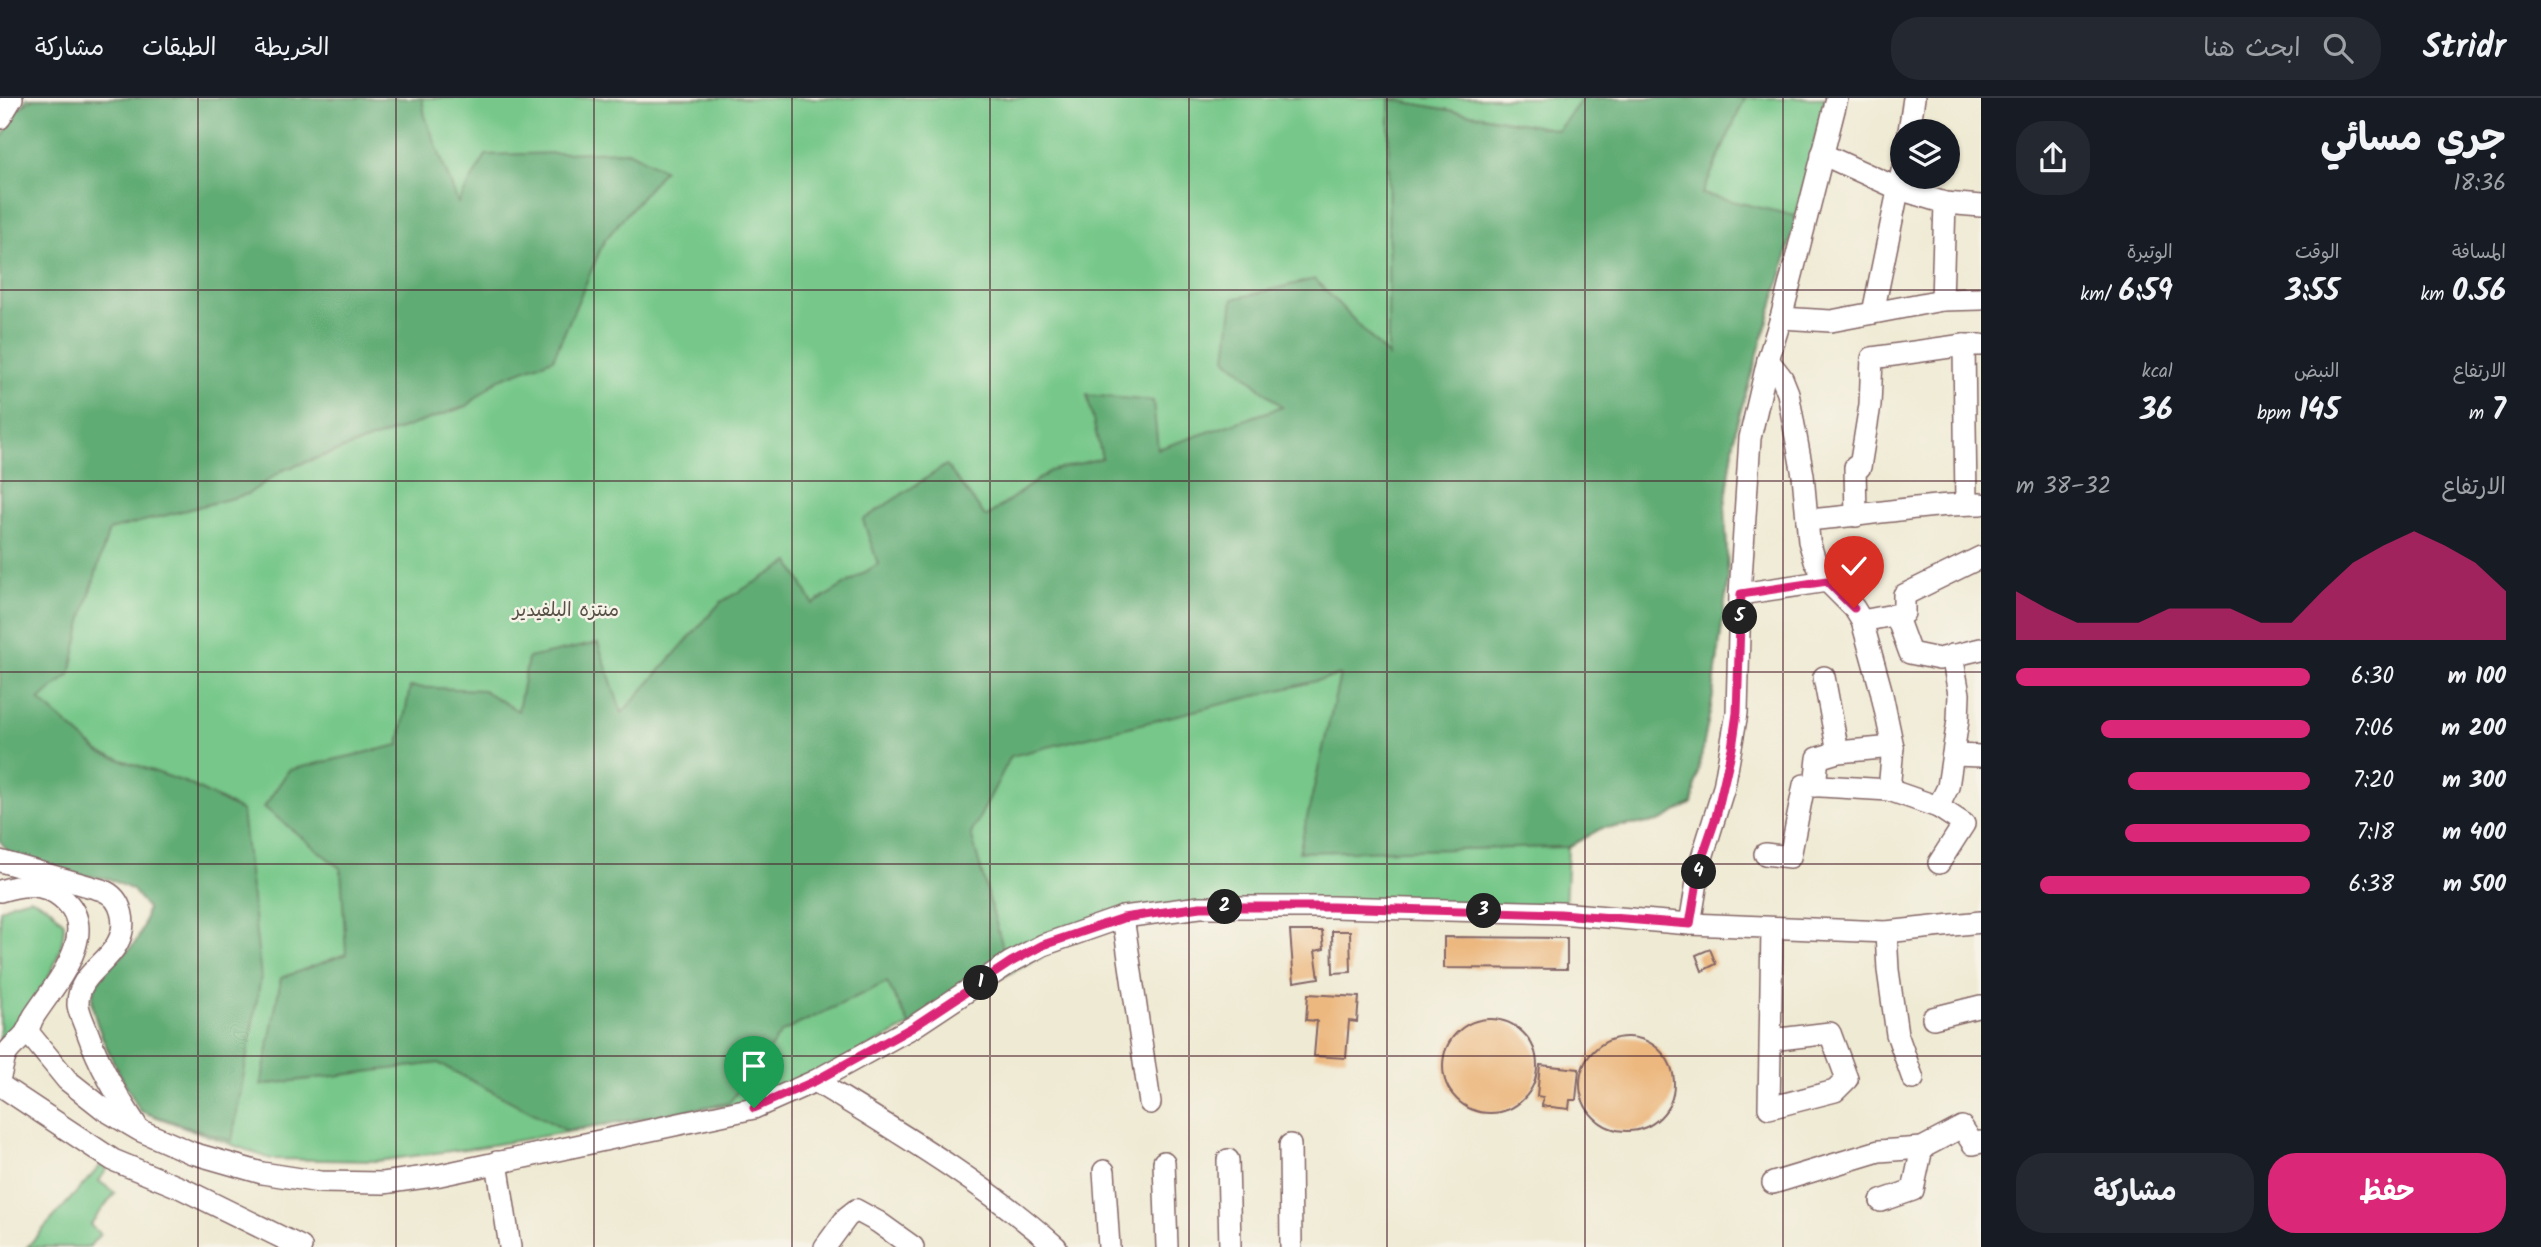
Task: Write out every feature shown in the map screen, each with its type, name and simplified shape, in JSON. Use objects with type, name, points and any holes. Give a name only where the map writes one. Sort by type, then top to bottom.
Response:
[{"type":"street","points":[[0,118],[12,98]]},
{"type":"street","points":[[1690,924],[1700,864],[1716,817],[1737,713],[1750,439],[1837,98]]},
{"type":"street","points":[[1911,119],[1914,98]]},
{"type":"street","points":[[1822,154],[1890,176]]},
{"type":"street","points":[[1873,313],[1899,189]]},
{"type":"street","points":[[1918,189],[1945,203],[1981,206]]},
{"type":"street","points":[[1942,300],[1945,203]]},
{"type":"street","points":[[1781,318],[1831,321],[1942,300],[1981,299]]},
{"type":"street","points":[[1807,520],[1856,516],[1973,504],[1972,345],[1872,358],[1870,405],[1860,467],[1855,467],[1856,516]]},
{"type":"street","points":[[1768,360],[1782,378],[1788,393],[1803,475],[1809,541],[1815,561],[1827,581],[1854,608],[1862,621],[1893,747],[1889,790]]},
{"type":"street","points":[[1862,621],[1904,613],[1904,595],[1981,557]]},
{"type":"street","points":[[1741,594],[1827,581]]},
{"type":"street","points":[[1896,614],[1910,653],[1939,659],[1981,649]]},
{"type":"street","points":[[1938,807],[1948,787],[1959,694],[1952,655]]},
{"type":"street","points":[[1824,677],[1838,752]]},
{"type":"street","points":[[1815,786],[1818,758],[1838,752],[1893,747]]},
{"type":"street","points":[[1953,755],[1981,756]]},
{"type":"street","points":[[1765,854],[1790,857],[1804,785],[1889,790],[1938,807],[1964,824],[1939,863]]},
{"type":"street","points":[[0,861],[102,890],[119,902],[122,925],[118,944],[87,976],[81,987],[78,1006],[96,1058],[139,1130]]},
{"type":"street","points":[[0,891],[18,885],[50,889],[64,900],[76,917],[77,940],[69,964],[32,1019],[27,1031],[6,1054],[0,1076]]},
{"type":"street","points":[[27,1031],[67,1080],[105,1110],[139,1130],[192,1153],[262,1173],[320,1182],[383,1183],[440,1175],[754,1108],[815,1081],[935,1014],[1011,962],[1043,945],[1123,918],[1200,907],[1332,907],[1560,914],[1690,924],[1886,932],[1981,922]]},
{"type":"street","points":[[1123,918],[1150,1103]]},
{"type":"street","points":[[1770,1040],[1772,928]]},
{"type":"street","points":[[1886,932],[1888,971],[1898,1034],[1913,1079]]},
{"type":"street","points":[[1933,1018],[1981,1006]]},
{"type":"street","points":[[815,1081],[917,1144],[989,1194],[1056,1247]]},
{"type":"street","points":[[0,1086],[113,1160],[181,1188],[301,1247]]},
{"type":"street","points":[[1773,1183],[1879,1151],[1922,1148],[1962,1127],[1973,1144],[1981,1142]]},
{"type":"street","points":[[1290,1145],[1291,1247]]},
{"type":"street","points":[[1881,1201],[1913,1191],[1922,1148]]},
{"type":"street","points":[[1228,1160],[1230,1247]]},
{"type":"street","points":[[496,1162],[510,1247]]},
{"type":"street","points":[[1164,1162],[1167,1247]]},
{"type":"street","points":[[1104,1171],[1109,1247]]},
{"type":"street","points":[[825,1247],[847,1217],[856,1210],[913,1247]]},
{"type":"green space","name":"منتزه البلفيدير","points":[[27,98],[1825,98],[1783,270],[1736,426],[1725,506],[1728,578],[1712,701],[1692,803],[1658,822],[1602,828],[1568,847],[1565,908],[1126,913],[759,1104],[705,1108],[480,1147],[377,1161],[271,1159],[140,1111],[107,1047],[96,1020],[92,1000],[99,980],[136,942],[147,908],[133,890],[110,879],[55,871],[0,841],[0,140]]},
{"type":"green space","points":[[34,98],[422,98],[425,116],[458,203],[486,155],[628,151],[664,170],[604,241],[553,359],[497,380],[467,406],[283,470],[248,494],[109,530],[84,613],[70,674],[39,700],[99,752],[187,783],[242,811],[261,977],[232,1141],[140,1111],[113,1061],[96,1020],[92,1000],[95,987],[110,967],[136,942],[147,908],[133,890],[110,879],[55,871],[11,855],[0,841],[0,140],[18,109]]},
{"type":"green space","points":[[1583,98],[1745,98],[1702,194],[1796,216],[1783,270],[1736,426],[1725,506],[1728,578],[1712,701],[1692,803],[1658,822],[1602,828],[1568,847],[1299,852],[1340,675],[1011,756],[971,834],[1008,966],[910,1026],[887,982],[782,1032],[729,1103],[567,1131],[438,1063],[261,1085],[281,978],[346,954],[341,869],[264,807],[289,770],[399,745],[410,687],[483,690],[518,711],[528,658],[598,643],[622,713],[721,602],[790,562],[813,604],[878,564],[863,520],[946,465],[986,517],[1050,471],[1102,458],[1087,395],[1153,401],[1158,449],[1282,407],[1226,358],[1233,299],[1315,279],[1388,356],[1389,99],[1558,130]]},
{"type":"green space","points":[[30,898],[49,907],[64,923],[62,941],[51,973],[0,1045],[0,910]]},
{"type":"green space","points":[[101,1165],[107,1169],[99,1181],[115,1193],[90,1225],[100,1234],[89,1247],[27,1247]]},
{"type":"building","points":[[1290,931],[1322,931],[1324,949],[1315,951],[1319,978],[1294,982]]},
{"type":"building","points":[[1332,931],[1350,931],[1351,972],[1333,973]]},
{"type":"building","points":[[1444,937],[1567,938],[1567,969],[1444,968]]},
{"type":"building","points":[[1710,949],[1716,964],[1702,971],[1696,955]]},
{"type":"building","points":[[1308,994],[1359,997],[1357,1022],[1349,1021],[1346,1058],[1314,1056],[1317,1021],[1306,1020]]},
{"type":"building","points":[[1490,1019],[1508,1023],[1523,1033],[1533,1048],[1537,1066],[1533,1084],[1523,1099],[1508,1109],[1490,1113],[1472,1109],[1457,1099],[1447,1084],[1443,1066],[1447,1048],[1457,1033],[1472,1023]]},
{"type":"building","points":[[1627,1037],[1645,1041],[1660,1051],[1670,1066],[1674,1084],[1670,1102],[1660,1117],[1645,1127],[1627,1131],[1609,1127],[1594,1117],[1584,1102],[1580,1084],[1584,1066],[1594,1051],[1609,1041]]},
{"type":"building","points":[[1540,1065],[1579,1069],[1576,1100],[1570,1100],[1569,1109],[1542,1106],[1543,1097],[1537,1096]]},
{"type":"route","points":[[754,1108],[815,1081],[913,1027],[1011,962],[1043,945],[1123,918],[1200,907],[1332,907],[1560,914],[1690,924],[1700,864],[1716,817],[1732,748],[1737,713],[1741,594],[1827,581],[1854,608]]}]
